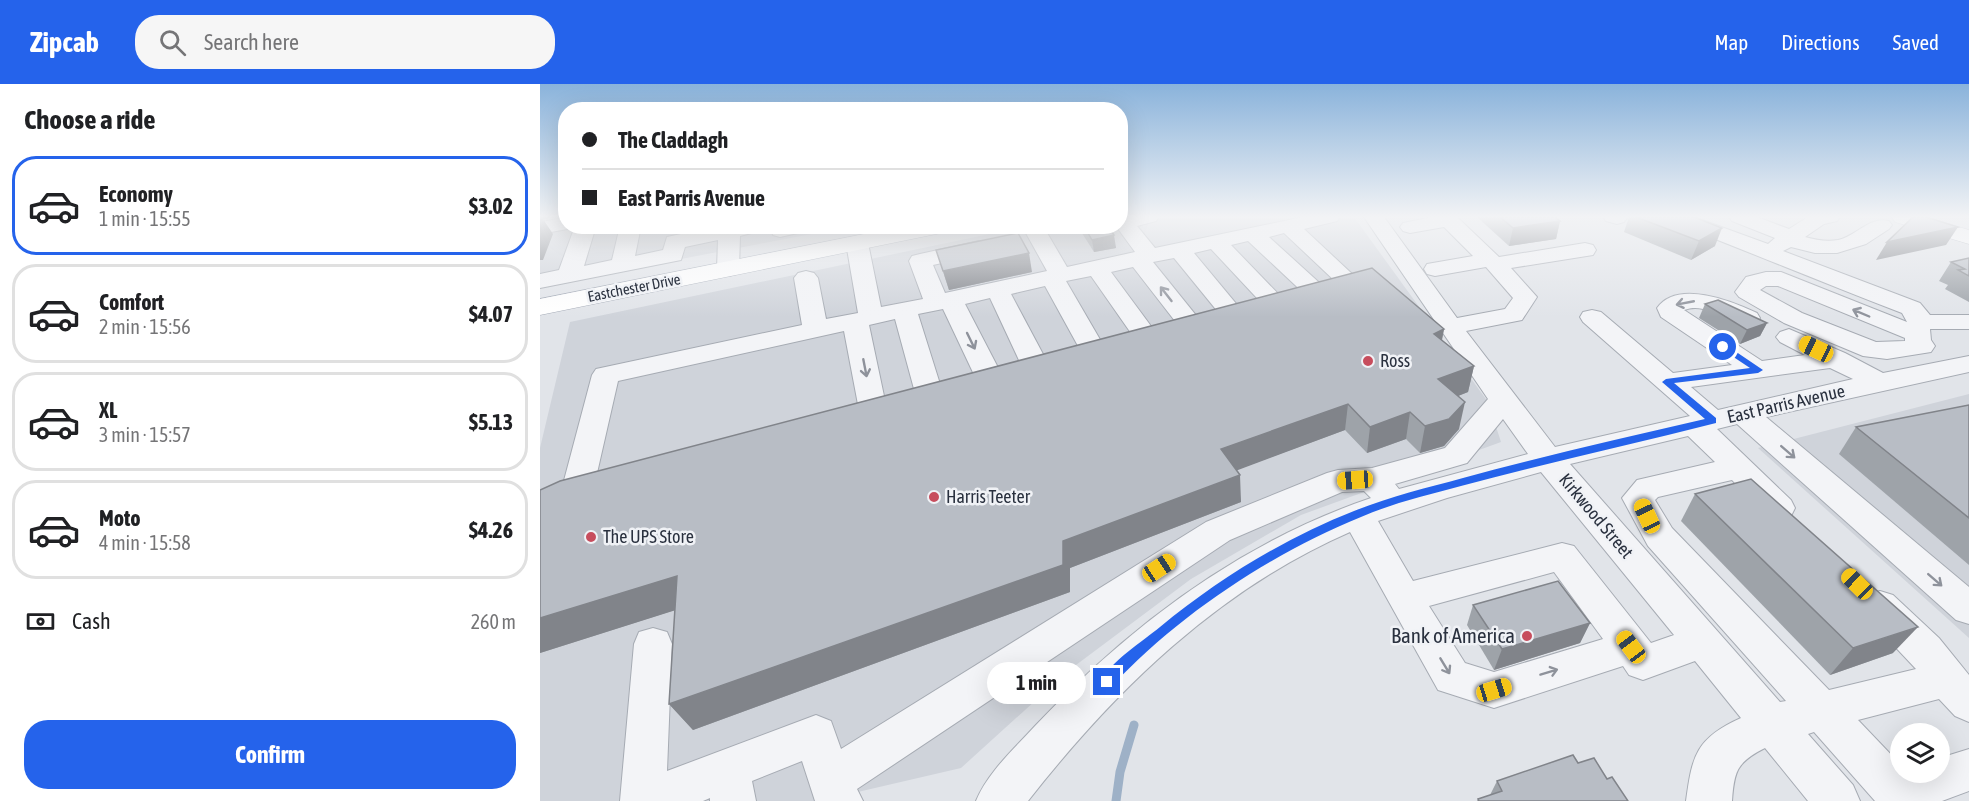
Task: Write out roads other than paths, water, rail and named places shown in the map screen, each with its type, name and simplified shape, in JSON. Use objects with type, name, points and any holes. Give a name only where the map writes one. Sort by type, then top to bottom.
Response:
[{"type":"main road","name":"Eastchester Drive","points":[[540,307],[820,250]]},
{"type":"street","points":[[568,275],[577,250]]},
{"type":"street","points":[[622,265],[625,250]]},
{"type":"street","points":[[540,281],[673,255],[673,250]]},
{"type":"street","points":[[728,250],[728,269]]},
{"type":"street","points":[[858,250],[863,318],[922,402]]},
{"type":"street","points":[[922,402],[944,301],[920,261],[966,250]]},
{"type":"street","points":[[1044,250],[1094,356]]},
{"type":"street","points":[[1140,250],[1194,329]]},
{"type":"street","points":[[653,344],[813,320],[863,318],[1173,250]]},
{"type":"street","points":[[1180,250],[1236,318]]},
{"type":"street","points":[[1250,250],[1278,306]]},
{"type":"street","points":[[1265,250],[1319,295]]},
{"type":"street","points":[[922,402],[1353,286],[1314,250]]},
{"type":"street","name":"Kirkwood Street","points":[[1404,250],[1423,270],[1450,327],[1548,459],[1837,801]]},
{"type":"street","points":[[1423,270],[1442,262],[1431,250]]},
{"type":"street","points":[[1450,327],[1512,315],[1526,297],[1480,250]]},
{"type":"street","points":[[1423,270],[1507,262],[1582,250]]},
{"type":"street","points":[[1762,250],[1911,308],[1921,319],[1920,334]]},
{"type":"street","points":[[1768,253],[1772,250]]},
{"type":"street","points":[[1094,356],[1096,267]]},
{"type":"street","points":[[806,278],[813,320]]},
{"type":"street","points":[[1961,366],[1920,334],[1881,321],[1781,279],[1754,282],[1747,292],[1793,318],[1872,350],[1887,351],[1920,334],[1969,322]]},
{"type":"street","points":[[998,289],[1094,356]]},
{"type":"street","points":[[1758,370],[1671,312],[1669,308],[1689,301],[1714,302],[1880,382]]},
{"type":"street","points":[[904,309],[922,402]]},
{"type":"street","points":[[1592,317],[1666,382],[1969,609]]},
{"type":"street","points":[[576,495],[606,375],[813,320]]},
{"type":"street","points":[[1666,382],[1836,359]]},
{"type":"street","name":"East Parris Avenue","points":[[999,801],[1031,761],[1122,666],[1195,605],[1276,553],[1357,514],[1382,490],[1548,459],[1880,382],[1961,366]]},
{"type":"street","points":[[653,644],[646,801],[731,785],[816,735],[834,791],[1218,531],[1338,482],[1382,490],[1456,456],[1503,400]]},
{"type":"street","points":[[1717,420],[1738,468],[1806,534]]},
{"type":"street","points":[[1738,468],[1648,488],[1638,498],[1659,537],[1902,797],[1969,770]]},
{"type":"street","points":[[540,513],[576,495],[607,487]]},
{"type":"street","points":[[1357,514],[1452,677],[1494,690],[1631,647]]},
{"type":"street","points":[[1404,597],[1562,556],[1643,663],[1703,642]]},
{"type":"street","points":[[1709,801],[1713,764],[1738,741],[1772,724],[1822,712],[1957,691],[1925,650],[1857,584]]},
{"type":"waterway","points":[[1116,801],[1120,772],[1134,725]]},
{"type":"place","name":"Ross","points":[[1368,361]]},
{"type":"place","name":"Harris Teeter","points":[[934,497]]},
{"type":"place","name":"The UPS Store","points":[[591,537]]},
{"type":"place","name":"Bank of America","points":[[1527,636]]}]
